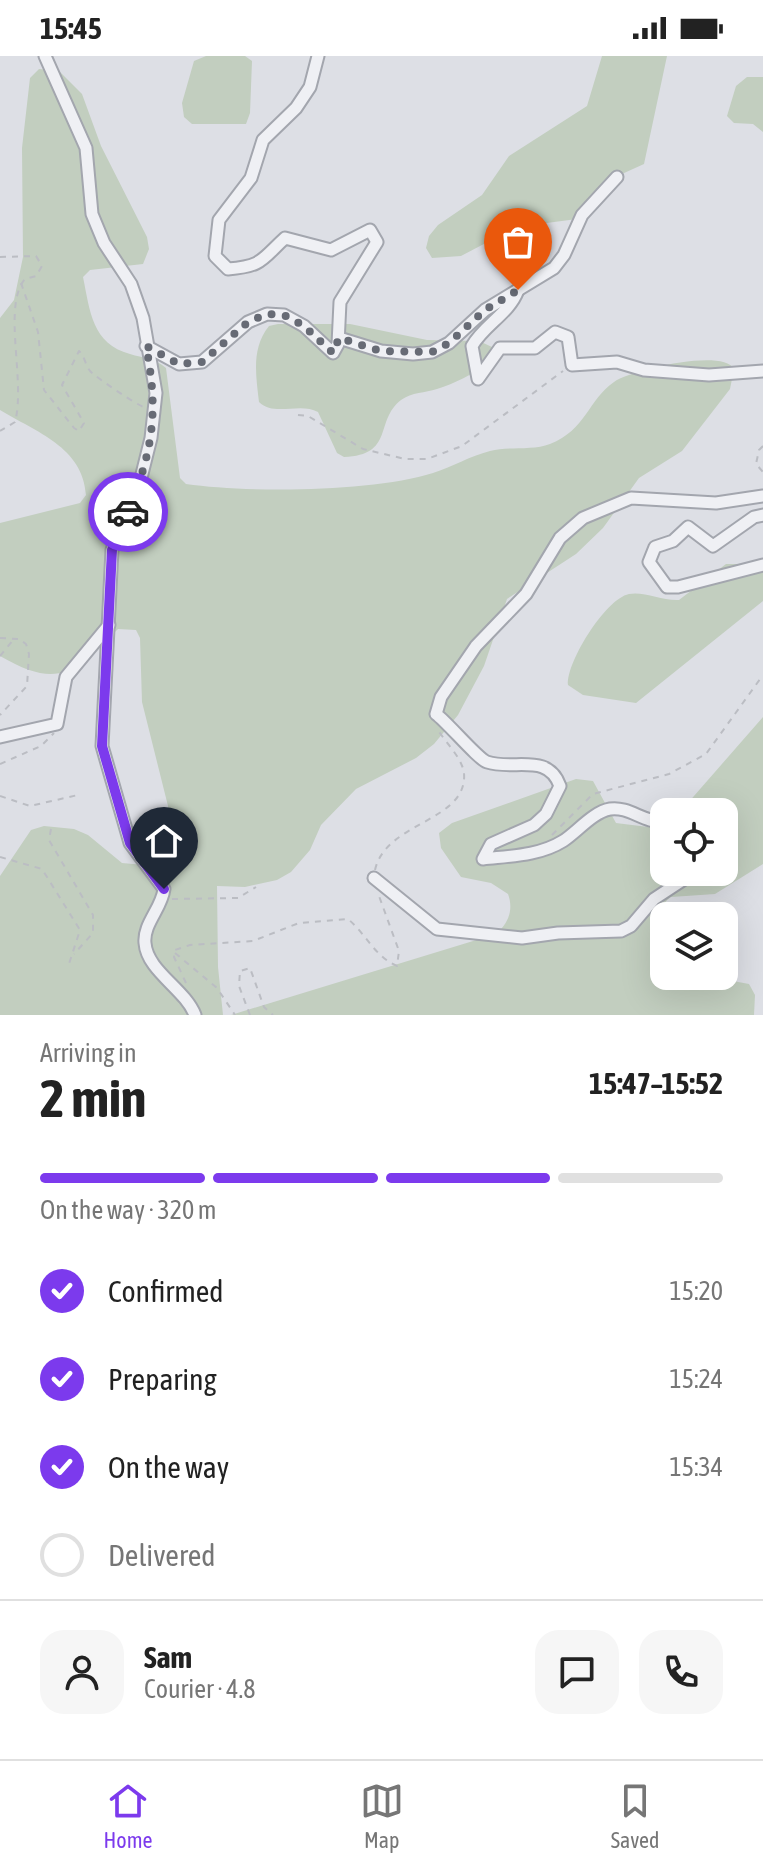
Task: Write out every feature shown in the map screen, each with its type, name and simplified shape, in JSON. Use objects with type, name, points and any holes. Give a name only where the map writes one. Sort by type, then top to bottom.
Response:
[{"type":"street","points":[[45,56],[83,139],[92,214],[104,243],[131,284],[143,318],[156,393],[139,486],[112,550],[102,746],[130,843],[161,882],[162,901],[147,930],[145,943],[164,976],[189,999],[195,1015]]},
{"type":"street","points":[[146,346],[179,364],[202,362],[248,322],[267,314],[284,315],[304,326],[333,353],[339,338],[340,302],[377,242],[370,230],[331,250],[285,238],[268,257],[250,267],[228,269],[215,256],[219,220],[251,178],[263,140],[296,108],[310,87],[318,56]]},
{"type":"street","points":[[339,338],[381,351],[432,352],[449,343],[485,310],[554,268],[564,255],[582,215],[617,177]]},
{"type":"street","points":[[518,290],[510,307],[481,330],[472,346],[478,379],[500,348],[535,348],[555,332],[568,337],[572,365],[617,362],[644,370],[709,375],[763,371]]},
{"type":"street","points":[[650,822],[627,811],[607,810],[563,841],[539,851],[503,859],[483,859],[491,844],[534,825],[546,814],[560,786],[556,775],[544,766],[506,765],[481,759],[459,732],[436,714],[441,697],[476,646],[518,604],[560,538],[583,518],[631,498],[716,503],[763,496]]},
{"type":"street","points":[[763,515],[754,517],[713,546],[688,527],[673,541],[655,547],[649,562],[667,587],[678,587],[763,565]]},
{"type":"street","points":[[0,737],[57,724],[66,677],[109,625]]},
{"type":"street","points":[[374,878],[437,929],[522,938],[558,933],[621,931],[631,926],[654,899],[674,886]]},
{"type":"path","points":[[0,257],[32,255],[40,259],[42,266],[36,276],[21,283],[17,290],[14,320],[20,367],[18,411],[11,427],[0,431]]},
{"type":"path","points":[[21,283],[38,332],[44,390],[74,428],[79,431],[84,423],[62,385],[79,351],[98,378],[113,385],[134,405],[154,411]]},
{"type":"path","points":[[298,415],[308,416],[363,449],[405,459],[427,459],[462,446],[572,365]]},
{"type":"path","points":[[763,446],[756,464],[763,472]]},
{"type":"path","points":[[0,638],[26,644],[29,679],[0,715]]},
{"type":"path","points":[[0,656],[14,639]]},
{"type":"path","points":[[539,851],[572,811],[593,794],[669,774],[706,754],[763,675]]},
{"type":"path","points":[[174,953],[190,945],[253,941],[299,923],[348,919],[361,930],[378,956],[397,966],[399,951],[374,878],[379,859],[389,842],[450,807],[461,790],[464,774],[436,726],[436,714]]},
{"type":"path","points":[[0,764],[41,746],[53,737],[57,724]]},
{"type":"path","points":[[0,796],[30,806],[78,795]]},
{"type":"path","points":[[51,829],[49,840],[93,915],[95,927],[72,955]]},
{"type":"path","points":[[0,857],[42,869],[80,930],[68,967]]},
{"type":"path","points":[[162,901],[238,898],[256,887]]},
{"type":"path","points":[[174,953],[189,999]]},
{"type":"path","points":[[174,953],[217,988],[235,1015]]},
{"type":"path","points":[[250,1015],[238,978],[240,971],[250,968],[264,1007],[273,1015]]},
{"type":"green space","points":[[206,56],[245,56],[252,61],[250,113],[246,124],[192,124],[184,117],[182,103],[194,61]]},
{"type":"green space","points":[[602,56],[667,56],[644,164],[602,183],[577,219],[516,227],[461,256],[432,258],[426,248],[429,236],[438,225],[482,195],[509,156],[587,106]]},
{"type":"green space","points":[[39,69],[59,71],[82,94],[101,146],[147,237],[149,249],[143,264],[90,270],[83,277],[95,324],[108,343],[166,368],[180,478],[186,484],[242,489],[311,489],[408,479],[433,473],[490,451],[550,444],[572,431],[605,389],[638,372],[676,363],[713,360],[734,369],[730,389],[682,451],[639,478],[603,528],[576,554],[507,599],[484,666],[458,715],[434,744],[416,758],[356,789],[321,825],[310,850],[291,872],[277,880],[245,887],[217,886],[218,967],[223,1015],[0,1015],[0,876],[31,830],[44,826],[74,829],[88,835],[122,863],[178,868],[167,856],[168,806],[142,702],[140,638],[136,630],[118,629],[89,657],[65,672],[37,672],[0,656],[0,523],[80,503],[86,495],[83,478],[67,453],[42,434],[0,410],[0,318],[14,300],[23,257],[22,148],[30,78]]},
{"type":"green space","points":[[747,77],[763,77],[763,132],[753,124],[734,123],[727,116],[736,86]]},
{"type":"green space","points":[[350,324],[427,340],[479,341],[492,347],[494,352],[489,365],[450,384],[401,400],[393,408],[382,436],[371,450],[344,457],[337,453],[318,412],[303,408],[272,408],[259,402],[256,372],[259,344],[269,326]]},
{"type":"green space","points":[[726,564],[750,564],[763,570],[763,601],[636,703],[583,695],[568,685],[580,648],[599,619],[619,598],[635,593],[679,600]]},
{"type":"green space","points":[[763,717],[763,864],[738,880],[738,798],[692,798]]},
{"type":"green space","points":[[576,779],[593,781],[616,823],[648,827],[650,886],[728,886],[715,894],[650,902],[650,990],[738,990],[738,982],[749,984],[755,995],[754,1015],[231,1015],[496,934],[509,916],[508,894],[491,883],[461,877],[441,848],[439,833],[452,823]]},
{"type":"way so far","points":[[128,512],[139,486],[151,438],[156,393],[146,346],[179,364],[202,362],[248,322],[267,314],[284,315],[304,326],[333,353],[339,338],[381,351],[432,352],[449,343],[485,310],[518,290]]},
{"type":"route","points":[[128,512],[112,550],[102,746],[130,843],[164,889]]}]
